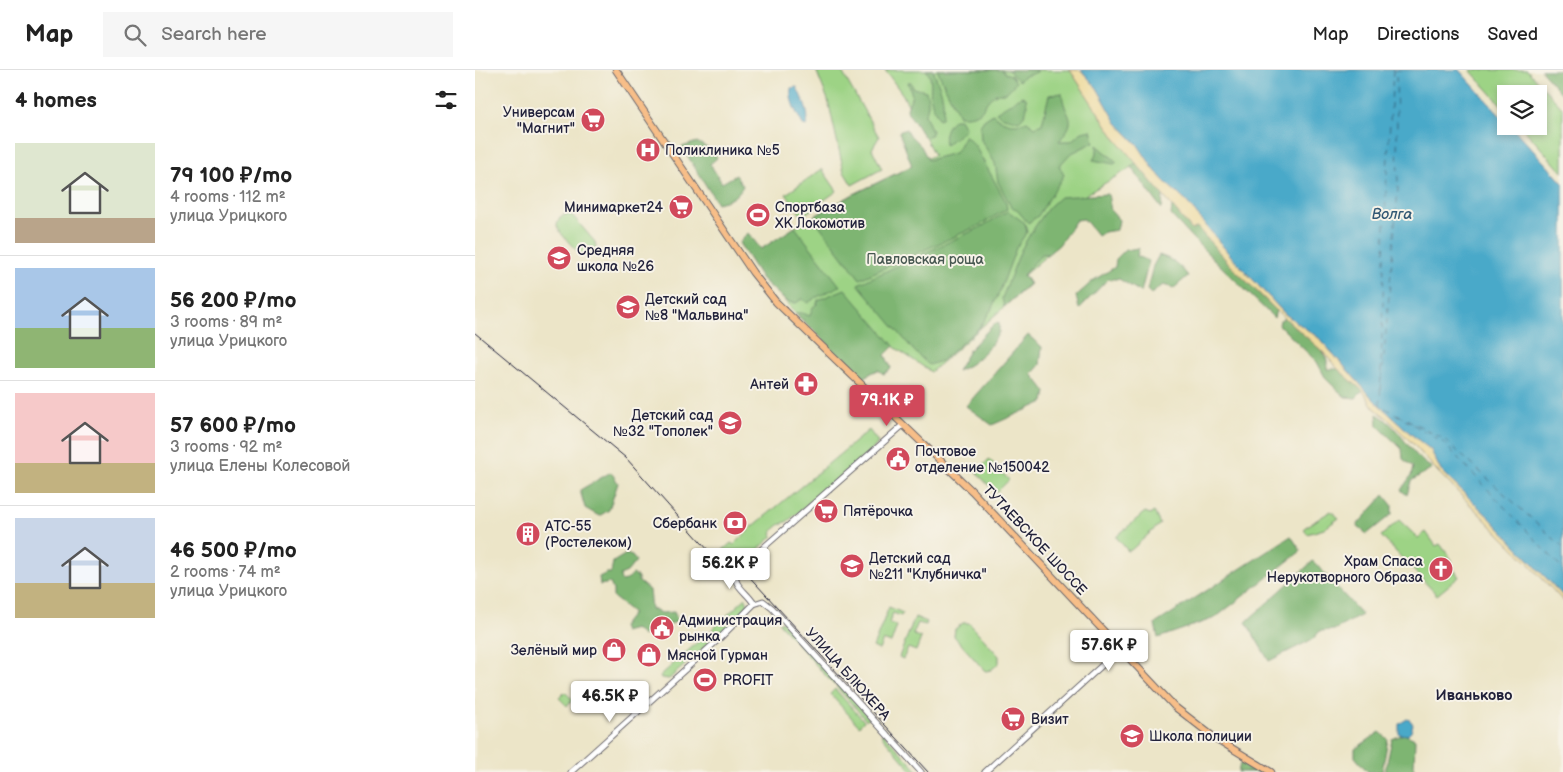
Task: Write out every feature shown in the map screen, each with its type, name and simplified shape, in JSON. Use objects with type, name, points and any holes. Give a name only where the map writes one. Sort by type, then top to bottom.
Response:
[{"type":"main road","name":"ТУТАЕВСКОЕ ШОССЕ","points":[[616,70],[753,273],[776,302],[972,491],[1163,695],[1187,717],[1215,738],[1271,772]]},
{"type":"street","points":[[571,772],[719,639],[754,604],[736,581],[735,575],[738,570],[903,426]]},
{"type":"street","name":"УЛИЦА БЛЮХЕРА","points":[[754,604],[763,601],[772,608],[921,772]]},
{"type":"street","points":[[985,772],[1120,649]]},
{"type":"green space","points":[[816,70],[841,70],[879,137],[872,149],[882,169],[852,185],[844,172],[828,100]]},
{"type":"green space","name":"Павловская роща","points":[[885,70],[1070,70],[1115,138],[1136,163],[1067,206],[1047,255],[1024,275],[1030,284],[931,372],[893,346],[885,355],[891,368],[884,374],[878,370],[862,379],[830,351],[828,344],[795,313],[749,258],[795,227],[852,195],[934,155],[903,95]]},
{"type":"green space","points":[[926,70],[933,70],[942,93],[943,111],[942,118],[939,119],[932,102],[931,80]]},
{"type":"green space","points":[[937,70],[1002,70],[1004,73],[1011,75],[1016,82],[1004,93],[996,94],[991,98],[979,112],[969,116],[959,116]]},
{"type":"green space","points":[[1008,70],[1037,70],[1037,72],[1025,76],[1019,81]]},
{"type":"green space","points":[[1470,70],[1527,70],[1541,85],[1497,85],[1497,100]]},
{"type":"green space","points":[[1541,70],[1563,70],[1563,95]]},
{"type":"green space","points":[[908,82],[911,82],[913,88],[926,91],[928,97],[925,115],[932,131],[931,135],[925,138],[908,114],[907,109],[912,95]]},
{"type":"green space","points":[[1547,92],[1563,109],[1563,173],[1529,135],[1547,135]]},
{"type":"green space","points":[[1062,93],[1070,122],[1066,133],[1059,141],[1071,141],[1082,132],[1091,130],[1094,142],[1070,154],[1059,166],[1064,175],[1038,216],[1028,223],[1018,211],[1011,207],[998,182],[995,163],[981,140],[980,126],[984,120],[993,114],[1000,120],[1009,123],[1017,124],[1027,121],[1035,127],[1042,124],[1049,95]]},
{"type":"green space","points":[[1022,96],[1026,98],[1027,108],[1024,116],[1019,121],[1000,116],[996,112]]},
{"type":"green space","points":[[954,119],[960,119],[965,128],[964,131],[945,145],[944,137],[946,130]]},
{"type":"green space","points":[[906,129],[921,146],[928,160],[955,153],[965,135],[974,144],[1006,202],[1007,209],[980,225],[860,279],[813,217],[852,195],[912,166],[899,132]]},
{"type":"green space","points":[[697,142],[714,152],[717,158],[710,164],[722,183],[736,175],[743,186],[732,198],[717,203],[682,147]]},
{"type":"green space","points":[[1097,145],[1117,162],[1114,164],[1093,160],[1097,153]]},
{"type":"green space","points":[[1136,163],[1163,195],[1162,209],[1131,167]]},
{"type":"green space","points":[[822,169],[837,191],[802,216],[786,194]]},
{"type":"green space","points":[[1108,194],[1111,211],[1119,220],[1117,230],[1104,232],[1098,236],[1084,219],[1076,220],[1059,245],[1048,254],[1042,254],[1023,275],[1029,284],[1004,307],[1002,298],[1021,250],[1048,208],[1060,197]]},
{"type":"green space","points":[[1172,206],[1192,230],[1196,226],[1233,268],[1276,310],[1274,318],[1171,215]]},
{"type":"green space","points":[[1008,211],[1025,223],[1027,232],[1016,248],[991,310],[980,327],[941,361],[929,365],[915,352],[858,284],[981,227]]},
{"type":"green space","points":[[567,214],[572,215],[595,242],[596,249],[592,256],[584,257],[558,228],[557,224],[560,217]]},
{"type":"green space","points":[[795,227],[840,286],[808,303],[802,299],[796,303],[787,302],[762,279],[739,243],[748,233],[761,249]]},
{"type":"green space","points":[[1139,248],[1137,256],[1149,261],[1141,292],[1119,279],[1108,279],[1079,309],[1076,296],[1094,280],[1115,267],[1116,259],[1125,250]]},
{"type":"green space","points":[[1159,255],[1175,263],[1188,276],[1174,288],[1163,285],[1151,294],[1147,290],[1153,266]]},
{"type":"green space","points":[[845,289],[894,346],[885,355],[891,368],[884,374],[878,370],[862,379],[830,351],[828,344],[795,313],[810,316],[818,300]]},
{"type":"green space","points":[[1285,318],[1322,351],[1327,360],[1327,369],[1338,369],[1363,391],[1356,398],[1345,397],[1326,379],[1317,362],[1279,325],[1280,320]]},
{"type":"green space","points":[[999,323],[999,332],[987,350],[976,360],[957,371],[970,349],[994,324]]},
{"type":"green space","points":[[1028,335],[1042,347],[1040,365],[1032,374],[1046,392],[1044,402],[992,425],[966,406]]},
{"type":"green space","points":[[1377,414],[1385,419],[1418,456],[1432,468],[1411,481],[1407,495],[1401,490],[1411,476],[1413,467],[1403,459],[1402,449],[1378,426]]},
{"type":"green space","points":[[869,430],[878,442],[875,447],[788,521],[773,530],[772,537],[746,560],[736,559],[723,550],[731,543],[734,545],[751,528]]},
{"type":"green space","points":[[989,459],[1009,480],[996,493],[976,472]]},
{"type":"green space","points":[[611,472],[618,483],[609,510],[599,516],[585,508],[580,490]]},
{"type":"green space","points":[[1384,495],[1392,505],[1392,514],[1367,534],[1358,527],[1358,524]]},
{"type":"green space","points":[[1331,511],[1339,518],[1324,529],[1307,534],[1304,528]]},
{"type":"green space","points":[[1145,512],[1150,514],[1154,512],[1160,524],[1128,551],[1117,536]]},
{"type":"green space","points":[[1399,520],[1418,538],[1426,532],[1436,546],[1440,544],[1452,560],[1451,565],[1459,577],[1437,595],[1381,536]]},
{"type":"green space","points":[[1291,536],[1301,551],[1215,618],[1158,638],[1155,624]]},
{"type":"green space","points":[[626,554],[632,556],[636,561],[627,572],[620,575],[621,581],[627,580],[633,574],[638,577],[638,581],[649,590],[651,609],[661,613],[674,612],[678,621],[666,626],[658,620],[652,624],[643,636],[635,629],[624,632],[622,627],[633,613],[613,597],[610,583],[600,585],[599,577],[611,573],[613,562]]},
{"type":"green space","points":[[1313,561],[1362,615],[1334,630],[1320,631],[1313,639],[1269,661],[1246,622]]},
{"type":"green space","points":[[746,598],[748,604],[746,610],[720,634],[715,634],[712,629]]},
{"type":"green space","points":[[889,607],[903,613],[901,616],[893,613],[889,623],[897,626],[891,643],[883,640],[879,650],[873,647]]},
{"type":"green space","points":[[915,617],[927,622],[926,625],[918,623],[913,634],[921,638],[916,651],[908,648],[903,659],[899,657]]},
{"type":"green space","points":[[782,621],[835,680],[834,685],[779,623]]},
{"type":"green space","points":[[963,623],[969,623],[999,656],[999,663],[991,670],[984,670],[954,636],[955,629]]},
{"type":"green space","points":[[710,631],[713,640],[669,679],[661,678],[660,676]]},
{"type":"green space","points":[[839,683],[869,717],[866,720],[836,686]]},
{"type":"green space","points":[[835,689],[864,721],[859,726],[830,694]]},
{"type":"green space","points":[[565,692],[573,700],[567,706],[559,698]]},
{"type":"green space","points":[[1380,732],[1388,739],[1382,772],[1368,772],[1355,757],[1355,749]]},
{"type":"green space","points":[[883,733],[919,772],[913,772],[881,735]]},
{"type":"green space","points":[[1404,734],[1415,739],[1414,770],[1410,772],[1385,772],[1392,739]]},
{"type":"green space","points":[[1244,762],[1264,772],[1238,772],[1240,764]]},
{"type":"sand","points":[[1070,70],[1081,70],[1097,88],[1117,123],[1138,145],[1164,181],[1187,202],[1230,255],[1285,314],[1319,338],[1375,401],[1431,450],[1441,471],[1491,519],[1563,596],[1563,601],[1416,447],[1387,418],[1374,408],[1363,391],[1233,268],[1197,227],[1192,230],[1115,138]]},
{"type":"water","name":"Волга","points":[[1081,70],[1459,70],[1497,112],[1497,135],[1519,135],[1563,183],[1563,596],[1491,519],[1441,471],[1431,450],[1375,401],[1319,338],[1285,314],[1230,255],[1187,202],[1164,181],[1138,145],[1117,123],[1097,88]]},
{"type":"water","points":[[797,87],[807,111],[806,126],[803,125],[791,98],[791,88]]},
{"type":"water","points":[[1407,719],[1413,724],[1411,732],[1408,735],[1399,734],[1399,724]]},
{"type":"ferry route","points":[[1393,70],[1386,191],[1380,405],[1443,442],[1563,569]]},
{"type":"ferry route","points":[[1381,390],[1398,189],[1396,70]]},
{"type":"ferry route","points":[[1397,414],[1444,439],[1563,547]]},
{"type":"tram line","points":[[475,333],[626,458],[709,551],[745,572],[928,772]]},
{"type":"place","name":"Универсам \"Магнит\"","points":[[593,120]]},
{"type":"place","name":"Поликлиника №5","points":[[648,150]]},
{"type":"place","name":"Минимаркет24","points":[[681,207]]},
{"type":"place","name":"Спортбаза ХК Локомотив","points":[[758,215]]},
{"type":"place","name":"Средняя школа №26","points":[[559,258]]},
{"type":"place","name":"Детский сад №8 \"Мальвина\"","points":[[628,307]]},
{"type":"place","name":"Антей","points":[[806,384]]},
{"type":"place","name":"Детский сад №32 \"Тополек\"","points":[[730,423]]},
{"type":"place","name":"Почтовое отделение №150042","points":[[898,459]]},
{"type":"place","name":"Пятёрочка","points":[[826,511]]},
{"type":"place","name":"Сбербанк","points":[[735,523]]},
{"type":"place","name":"АТС-55 (Ростелеком)","points":[[528,534]]},
{"type":"place","name":"Детский сад №211 \"Клубничка\"","points":[[852,566]]},
{"type":"place","name":"Храм Спаса Нерукотворного Образа","points":[[1441,569]]},
{"type":"place","name":"Администрация рынка","points":[[662,628]]},
{"type":"place","name":"Зелёный мир","points":[[614,650]]},
{"type":"place","name":"Мясной Гурман","points":[[649,655]]},
{"type":"place","name":"PROFIT","points":[[705,680]]},
{"type":"place","name":"Визит","points":[[1013,719]]},
{"type":"place","name":"Школа полиции","points":[[1132,736]]},
{"type":"district","name":"Иваньково","points":[[1474,695]]}]
